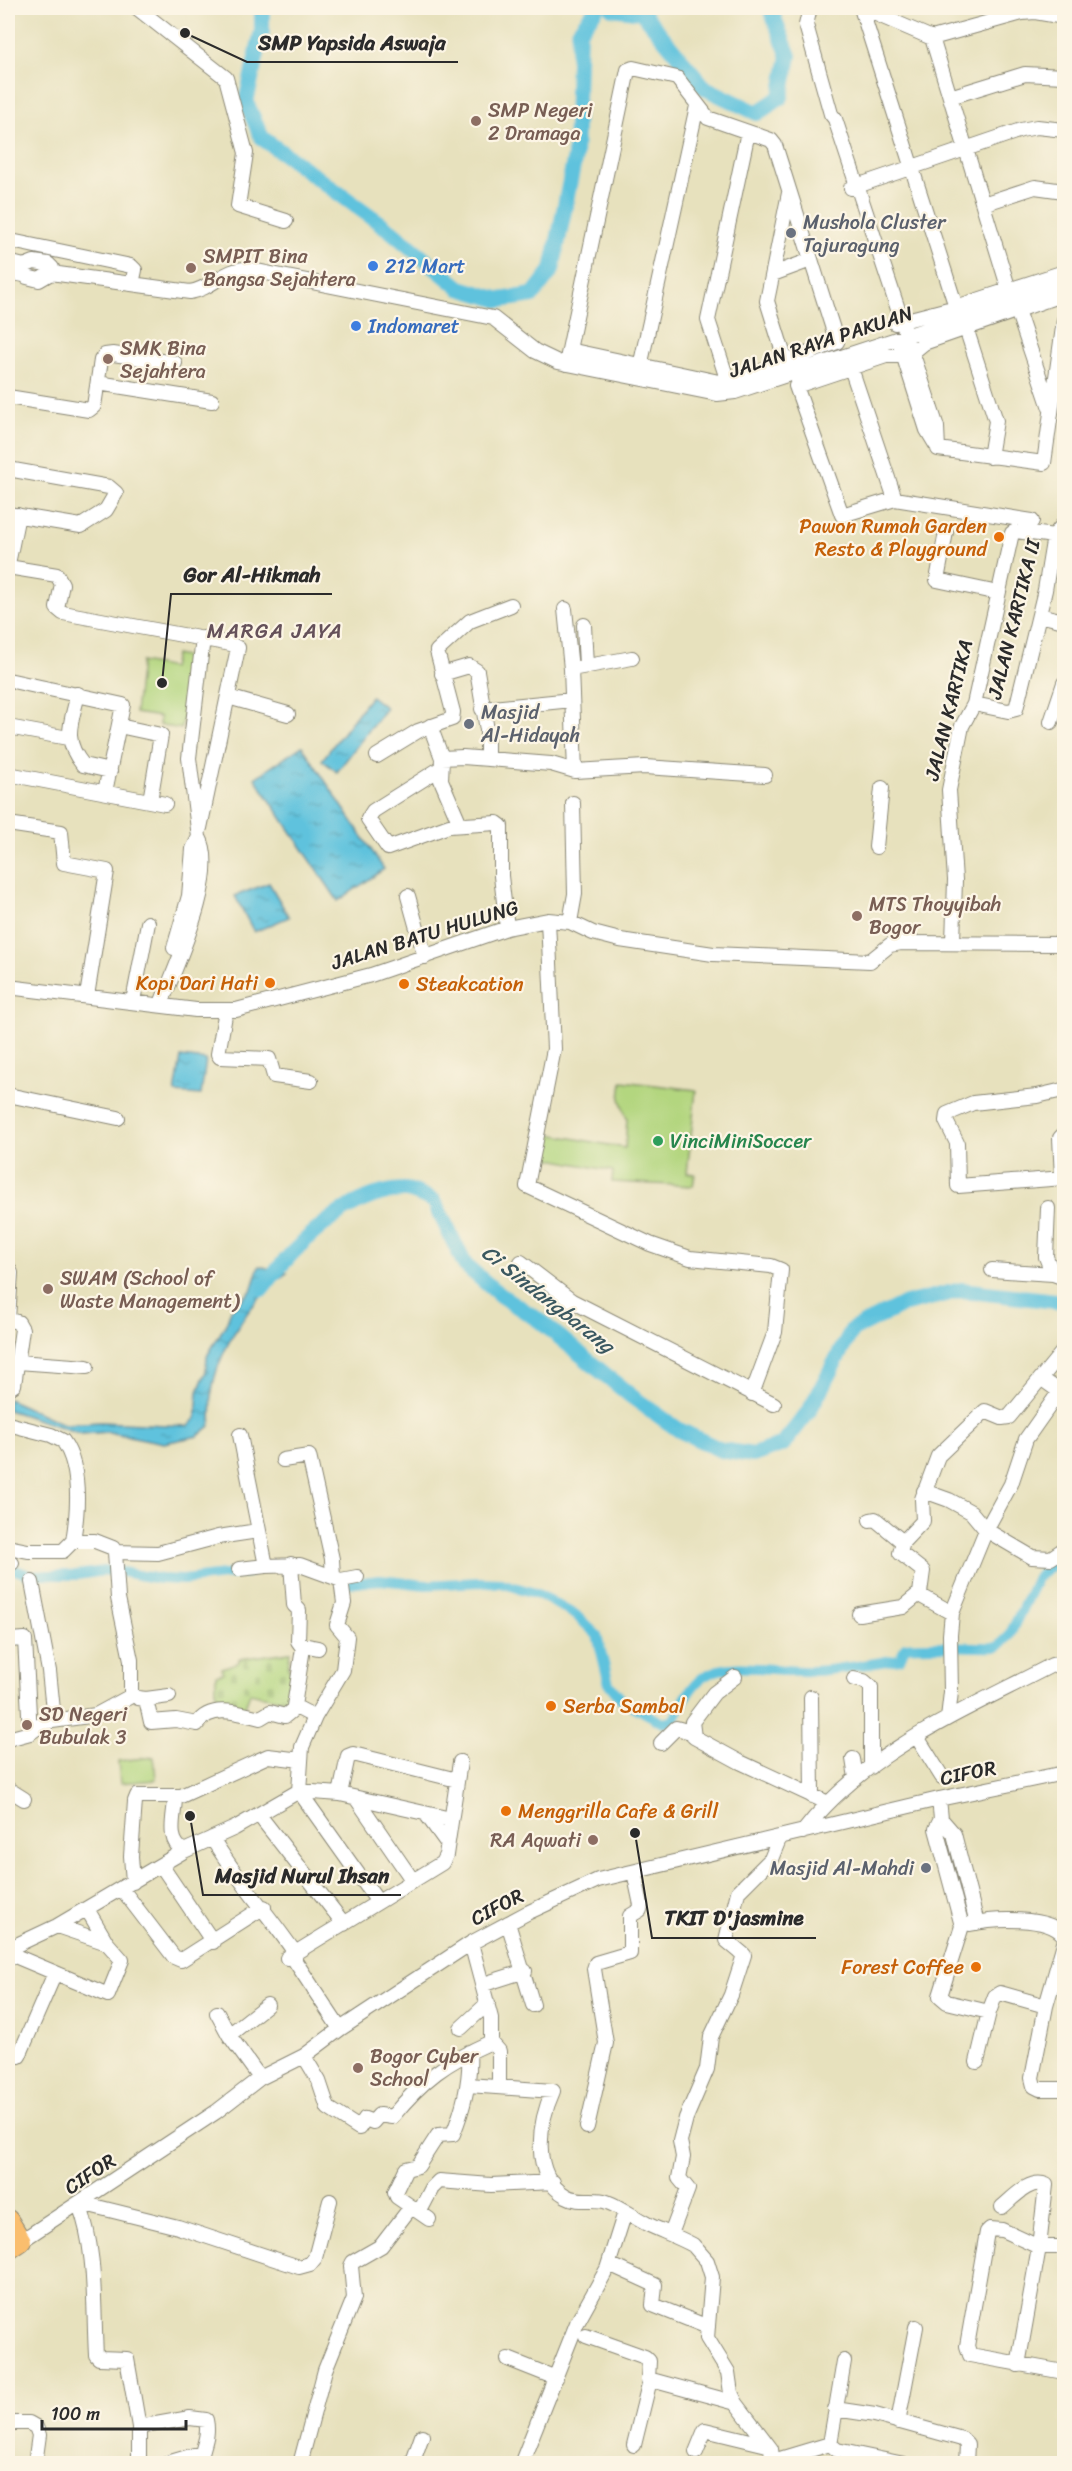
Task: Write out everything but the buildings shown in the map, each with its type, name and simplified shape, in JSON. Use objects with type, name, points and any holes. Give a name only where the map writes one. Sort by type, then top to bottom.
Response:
[{"type":"highway","points":[[8,2220],[12,2244]]},
{"type":"street","points":[[137,8],[226,78],[246,153],[238,206],[286,221]]},
{"type":"street","points":[[810,8],[806,25],[831,114],[835,118],[854,187],[898,322],[937,427],[938,449],[1041,464],[1046,460],[1063,353],[1065,320]]},
{"type":"street","points":[[861,8],[932,38],[1022,13],[1035,12],[1065,17]]},
{"type":"street","points":[[861,8],[956,307]]},
{"type":"street","points":[[932,38],[1009,290]]},
{"type":"street","points":[[566,364],[628,70],[633,68],[677,78],[708,118],[771,140],[775,145],[837,338],[834,344],[732,381],[711,382],[569,350]]},
{"type":"street","points":[[950,97],[1025,74],[1065,75]]},
{"type":"street","points":[[640,367],[697,106]]},
{"type":"street","points":[[854,187],[1021,129],[1037,127],[1065,130]]},
{"type":"street","points":[[732,381],[708,320],[748,132]]},
{"type":"street","points":[[983,204],[1035,187],[1065,191]]},
{"type":"street","points":[[786,362],[767,301],[789,191]]},
{"type":"street","points":[[16,242],[131,266],[135,270],[132,284]]},
{"type":"street","points":[[773,274],[812,260]]},
{"type":"street","points":[[8,262],[24,271]]},
{"type":"street","name":"JALAN RAYA PAKUAN","points":[[24,271],[39,279],[52,270],[71,276],[190,292],[201,290],[239,268],[362,290],[493,318],[535,351],[566,364],[717,394],[735,392],[1065,284]]},
{"type":"street","points":[[8,272],[24,271]]},
{"type":"street","points":[[898,322],[956,307],[1065,272]]},
{"type":"street","points":[[1032,520],[896,499],[842,515],[796,386],[886,356],[909,354],[924,343],[1065,294]]},
{"type":"street","points":[[1017,310],[1052,412]]},
{"type":"street","points":[[966,328],[996,421],[990,457]]},
{"type":"street","points":[[8,397],[88,410],[94,406],[101,360],[109,354],[175,363]]},
{"type":"street","points":[[851,368],[896,499]]},
{"type":"street","points":[[98,383],[212,400]]},
{"type":"street","points":[[8,469],[110,487],[116,491],[110,507],[81,526],[13,514],[8,565],[57,575],[61,580],[58,611],[202,638],[238,648],[200,833],[193,849],[185,911],[158,1004]]},
{"type":"street","points":[[1054,536],[1065,523]]},
{"type":"street","name":"JALAN KARTIKA","points":[[953,942],[955,880],[949,790],[962,726],[974,704],[1012,533],[1016,531],[1054,536]]},
{"type":"street","points":[[946,532],[937,580],[998,593]]},
{"type":"street","name":"JALAN KARTIKA II","points":[[974,704],[1008,711],[1016,709],[1039,615],[1054,536]]},
{"type":"street","points":[[377,756],[418,731],[452,718],[454,715],[437,656],[440,647],[453,639],[470,621],[511,605]]},
{"type":"street","points":[[565,609],[571,669],[575,771]]},
{"type":"street","points":[[1039,615],[1065,621]]},
{"type":"street","points":[[584,625],[589,646],[586,666]]},
{"type":"street","points":[[200,833],[189,758],[202,638]]},
{"type":"street","points":[[571,669],[633,658]]},
{"type":"street","points":[[442,674],[473,667],[477,671],[488,738],[486,759]]},
{"type":"street","points":[[8,680],[123,705],[105,792]]},
{"type":"street","points":[[1051,722],[1065,683]]},
{"type":"street","points":[[78,694],[68,738],[83,765],[110,771]]},
{"type":"street","points":[[228,697],[288,714]]},
{"type":"street","points":[[483,709],[572,700]]},
{"type":"street","points":[[119,726],[161,735],[150,801]]},
{"type":"street","points":[[430,726],[442,763],[441,780],[460,824]]},
{"type":"street","points":[[8,727],[68,738]]},
{"type":"street","points":[[507,928],[501,876],[501,826],[497,824],[460,824],[388,848],[368,819],[373,811],[452,756],[551,764],[575,771],[645,767],[765,775]]},
{"type":"street","points":[[8,774],[165,804]]},
{"type":"street","points":[[876,847],[882,788]]},
{"type":"street","points":[[570,922],[575,894],[573,802]]},
{"type":"street","points":[[8,824],[61,832],[64,863],[107,871],[87,996]]},
{"type":"street","points":[[408,896],[425,957]]},
{"type":"street","points":[[548,920],[554,1049],[527,1186],[650,1244],[690,1258],[771,1266],[781,1270],[775,1332],[752,1394]]},
{"type":"street","name":"JALAN BATU HULUNG","points":[[8,987],[196,1010],[244,1008],[300,991],[372,975],[507,928],[548,920],[570,922],[606,937],[666,949],[792,959],[870,961],[890,945],[953,942],[1065,944]]},
{"type":"street","points":[[133,1001],[148,923]]},
{"type":"street","points":[[226,1010],[218,1054],[220,1057],[269,1059],[274,1076],[311,1081]]},
{"type":"street","points":[[1063,1090],[1037,1096],[973,1103],[947,1114],[946,1121],[957,1143],[958,1186],[1063,1178],[1060,1138],[1065,1134]]},
{"type":"street","points":[[8,1095],[118,1118]]},
{"type":"street","points":[[1047,1208],[1046,1257],[1059,1276]]},
{"type":"street","points":[[521,1262],[572,1301],[774,1404]]},
{"type":"street","points":[[8,1267],[11,1273],[8,1320],[18,1322],[22,1326],[14,1385],[8,1389]]},
{"type":"street","points":[[992,1270],[1059,1276]]},
{"type":"street","points":[[859,1614],[903,1607],[920,1593],[923,1571],[900,1555],[903,1542],[923,1521],[924,1491],[938,1456],[985,1411],[1002,1418],[1009,1417],[1065,1350]]},
{"type":"street","points":[[18,1362],[87,1367]]},
{"type":"street","points":[[948,1718],[952,1613],[986,1530],[1011,1484],[1026,1439],[1059,1391],[1042,1379]]},
{"type":"street","points":[[8,1424],[55,1436],[65,1443],[75,1478],[77,1498],[73,1541],[63,1551],[28,1551],[8,1547]]},
{"type":"street","points":[[240,1435],[266,1566]]},
{"type":"street","points":[[283,1460],[309,1456],[344,1603],[337,1624],[338,1629],[347,1637],[345,1659],[334,1688],[315,1717],[302,1747],[299,1791],[378,1902]]},
{"type":"street","points":[[924,1491],[971,1512],[986,1530],[1032,1557],[1051,1558],[1065,1549]]},
{"type":"street","points":[[870,1520],[875,1519],[903,1542]]},
{"type":"street","points":[[115,1565],[218,1537],[258,1531]]},
{"type":"street","points":[[73,1541],[94,1541],[113,1548],[131,1660],[131,1696]]},
{"type":"street","points":[[239,1569],[266,1566],[291,1567],[337,1578],[357,1576]]},
{"type":"street","points":[[291,1567],[294,1605],[299,1610],[298,1641],[303,1645],[318,1648]]},
{"type":"street","points":[[32,1582],[49,1671],[54,1720]]},
{"type":"street","points":[[920,1593],[952,1613]]},
{"type":"street","points":[[8,1640],[25,1639],[30,1733]]},
{"type":"street","points":[[146,1700],[151,1722],[176,1720],[197,1724],[202,1717],[226,1710],[260,1718],[270,1712],[285,1716],[295,1708],[303,1645]]},
{"type":"street","points":[[803,1832],[826,1802],[871,1767],[917,1737],[948,1718],[1052,1665],[1065,1662]]},
{"type":"street","points":[[692,1732],[692,1722],[714,1693],[735,1677]]},
{"type":"street","points":[[854,1679],[864,1681],[871,1687],[871,1767]]},
{"type":"street","points":[[8,1739],[30,1733],[54,1720],[96,1715],[131,1696],[146,1700],[169,1696]]},
{"type":"street","points":[[811,1697],[812,1796]]},
{"type":"street","points":[[295,1708],[315,1717]]},
{"type":"street","points":[[661,1743],[676,1728],[692,1732],[704,1744],[826,1802]]},
{"type":"street","points":[[917,1737],[942,1777]]},
{"type":"street","points":[[340,1794],[348,1756],[353,1754],[457,1780]]},
{"type":"street","points":[[260,1907],[213,1942],[181,1960],[177,1959],[127,1886],[135,1801],[141,1794],[175,1797],[204,1787],[268,1756],[301,1760]]},
{"type":"street","points":[[853,1759],[856,1778]]},
{"type":"street","points":[[292,1957],[442,1863],[460,1762]]},
{"type":"street","name":"CIFOR","points":[[12,2244],[80,2204],[216,2112],[260,2078],[304,2056],[340,2029],[471,1943],[598,1880],[939,1798],[1065,1773]]},
{"type":"street","points":[[8,1788],[24,1799]]},
{"type":"street","points":[[8,1951],[87,1909],[184,1851],[259,1815],[299,1791],[340,1794],[451,1819]]},
{"type":"street","points":[[175,1797],[171,1834],[176,1847],[184,1851]]},
{"type":"street","points":[[356,1798],[413,1881]]},
{"type":"street","points":[[939,1798],[942,1819],[954,1834],[977,1923]]},
{"type":"street","points":[[426,1814],[447,1843]]},
{"type":"street","points":[[259,1815],[344,1924]]},
{"type":"street","points":[[942,1819],[936,1829],[962,1926],[940,1996],[947,2002],[989,2012]]},
{"type":"street","points":[[671,2234],[688,2189],[679,2178],[683,2157],[680,2141],[686,2118],[707,2069],[711,2037],[731,1995],[744,1955],[726,1940],[735,1899],[738,1892],[771,1859],[780,1837]]},
{"type":"street","points":[[212,1838],[231,1870],[260,1907],[340,2029]]},
{"type":"street","points":[[161,1865],[213,1942]]},
{"type":"street","points":[[586,2127],[606,2043],[594,1969],[596,1963],[630,1953],[630,1916],[640,1910],[641,1905],[634,1872]]},
{"type":"street","points":[[8,1951],[108,1995],[122,1964],[119,1955],[107,1943],[87,1909]]},
{"type":"street","points":[[962,1926],[1028,1920],[1058,1929],[1065,1936]]},
{"type":"street","points":[[508,1923],[525,1971],[533,2005]]},
{"type":"street","points":[[57,1926],[107,1943]]},
{"type":"street","points":[[471,1943],[488,2003],[491,2042],[499,2051],[499,2086]]},
{"type":"street","points":[[1065,1943],[1046,2006],[1032,2078],[1034,2086],[1040,2089],[1065,2089]]},
{"type":"street","points":[[484,1984],[525,1971]]},
{"type":"street","points":[[19,2056],[55,1973]]},
{"type":"street","points":[[977,2062],[995,1996],[1000,1993],[1046,2006]]},
{"type":"street","points":[[461,2028],[488,2003]]},
{"type":"street","points":[[229,2035],[267,2005]]},
{"type":"street","points":[[217,2013],[229,2035],[260,2078]]},
{"type":"street","points":[[304,2056],[318,2081],[328,2108],[359,2128],[365,2119],[373,2122],[379,2115],[392,2117],[424,2080],[469,2052],[491,2042]]},
{"type":"street","points":[[420,2212],[397,2197],[397,2188],[406,2169],[418,2166],[438,2135],[453,2134],[468,2085],[469,2052]]},
{"type":"street","points":[[468,2085],[553,2091],[540,2133],[544,2166],[553,2182],[567,2196],[579,2201],[604,2200],[693,2245],[710,2267],[713,2288],[707,2338],[728,2372],[731,2393],[736,2403],[768,2445],[773,2455],[773,2463],[830,2444]]},
{"type":"street","points":[[300,2463],[324,2370],[354,2298],[351,2266],[353,2262],[381,2246],[420,2212],[438,2181],[491,2185],[553,2182]]},
{"type":"street","points":[[1002,2207],[1026,2187],[1038,2183],[1046,2185],[1039,2247],[1018,2365]]},
{"type":"street","points":[[80,2204],[178,2227],[299,2267],[310,2264],[315,2258],[330,2201]]},
{"type":"street","points":[[80,2204],[88,2228],[91,2255],[96,2355],[99,2358],[127,2359],[139,2427],[139,2463]]},
{"type":"street","points":[[521,2463],[576,2324],[609,2264],[625,2212]]},
{"type":"street","points":[[1065,2247],[1039,2247],[1002,2230],[990,2229],[987,2232],[967,2351],[970,2355],[1065,2372]]},
{"type":"street","points":[[609,2264],[655,2284],[653,2305],[708,2327]]},
{"type":"street","points":[[898,2422],[916,2326]]},
{"type":"street","points":[[586,2336],[645,2357],[649,2361],[646,2375],[650,2380],[736,2403]]},
{"type":"street","points":[[508,2359],[555,2378]]},
{"type":"street","points":[[830,2444],[844,2361]]},
{"type":"street","points":[[634,2445],[650,2380]]},
{"type":"street","points":[[835,2409],[898,2422],[962,2439],[967,2444],[966,2463]]},
{"type":"street","points":[[139,2427],[190,2418],[206,2420],[207,2444],[201,2458],[165,2463]]},
{"type":"street","points":[[8,2423],[29,2423],[36,2427],[39,2435],[35,2463]]},
{"type":"street","points":[[696,2452],[705,2430],[768,2445]]},
{"type":"street","points":[[412,2463],[422,2436]]},
{"type":"street","points":[[830,2444],[837,2450],[904,2463]]},
{"type":"green space","points":[[175,655],[190,658],[181,729],[159,725],[160,717],[135,713],[141,662],[172,668]]},
{"type":"green space","name":"VinciMiniSoccer","points":[[622,1081],[696,1090],[687,1173],[695,1174],[693,1186],[612,1182],[613,1171],[540,1157],[545,1133],[625,1148],[627,1119],[620,1099]]},
{"type":"green space","points":[[290,1652],[288,1668],[294,1670],[288,1701],[250,1693],[241,1717],[216,1709],[216,1675],[223,1673],[222,1668],[239,1662],[239,1659]]},
{"type":"green space","points":[[154,1757],[156,1780],[120,1783],[118,1761]]},
{"type":"water","points":[[371,696],[386,708],[337,772],[322,760]]},
{"type":"water","points":[[302,746],[384,869],[338,901],[255,778]]},
{"type":"water","points":[[269,883],[289,917],[254,932],[235,896]]},
{"type":"water","points":[[181,1057],[206,1060],[201,1095],[175,1093]]},
{"type":"water","points":[[259,1266],[287,1273],[263,1294],[231,1338],[213,1385],[210,1426],[198,1436],[164,1443],[108,1432],[82,1434],[8,1410],[8,1399],[64,1424],[100,1422],[188,1426],[196,1418],[198,1392],[206,1371],[207,1356],[226,1324],[231,1310],[251,1291]]},
{"type":"waterway","points":[[262,8],[262,31],[246,102],[262,138],[391,231],[460,288],[500,300],[533,295],[552,270],[575,156],[579,31],[597,8]]},
{"type":"waterway","points":[[612,8],[642,12],[705,88],[757,113],[781,97],[789,56],[770,8]]},
{"type":"waterway","name":"Ci Sindangbarang","points":[[262,1289],[289,1256],[342,1211],[362,1200],[382,1193],[403,1190],[414,1192],[434,1201],[465,1265],[500,1295],[540,1321],[631,1396],[679,1430],[721,1450],[753,1455],[783,1444],[809,1411],[852,1330],[902,1305],[961,1290],[1064,1302]]},
{"type":"waterway","points":[[346,1584],[380,1580],[426,1585],[501,1583],[538,1594],[577,1616],[597,1635],[609,1684],[622,1700],[663,1723],[673,1721],[686,1697],[700,1680],[716,1671],[728,1668],[824,1670],[900,1659],[905,1647],[998,1647],[1009,1636],[1038,1576],[1064,1556]]},
{"type":"waterway","points":[[8,1567],[29,1575],[77,1575],[111,1570],[160,1579],[183,1580],[249,1572]]},
{"type":"place","name":"SMP Yapsida Aswaja","points":[[185,33]]},
{"type":"place","name":"SMP Negeri 2 Dramaga","points":[[476,121]]},
{"type":"place","name":"Mushola Cluster Tajuragung","points":[[791,233]]},
{"type":"place","name":"212 Mart","points":[[373,266]]},
{"type":"place","name":"SMPIT Bina Bangsa Sejahtera","points":[[191,268]]},
{"type":"place","name":"Indomaret","points":[[356,326]]},
{"type":"place","name":"SMK Bina Sejahtera","points":[[108,359]]},
{"type":"place","name":"Pawon Rumah Garden Resto & Playground","points":[[999,537]]},
{"type":"place","name":"Gor Al-Hikmah","points":[[162,683]]},
{"type":"place","name":"Masjid Al-Hidayah","points":[[469,724]]},
{"type":"place","name":"MTS Thoyyibah Bogor","points":[[857,916]]},
{"type":"place","name":"Kopi Dari Hati","points":[[270,983]]},
{"type":"place","name":"Steakcation","points":[[404,984]]},
{"type":"place","name":"VinciMiniSoccer","points":[[658,1141]]},
{"type":"place","name":"SWAM (School of Waste Management)","points":[[48,1289]]},
{"type":"place","name":"Serba Sambal","points":[[551,1706]]},
{"type":"place","name":"SD Negeri Bubulak 3","points":[[27,1725]]},
{"type":"place","name":"Menggrilla Cafe & Grill","points":[[506,1811]]},
{"type":"place","name":"Masjid Nurul Ihsan","points":[[190,1816]]},
{"type":"place","name":"TKIT D'jasmine","points":[[635,1833]]},
{"type":"place","name":"RA Aqwati","points":[[593,1840]]},
{"type":"place","name":"Masjid Al-Mahdi","points":[[926,1868]]},
{"type":"place","name":"Forest Coffee","points":[[976,1967]]},
{"type":"place","name":"Bogor Cyber School","points":[[358,2068]]},
{"type":"district","name":"MARGA JAYA","points":[[275,631]]}]
